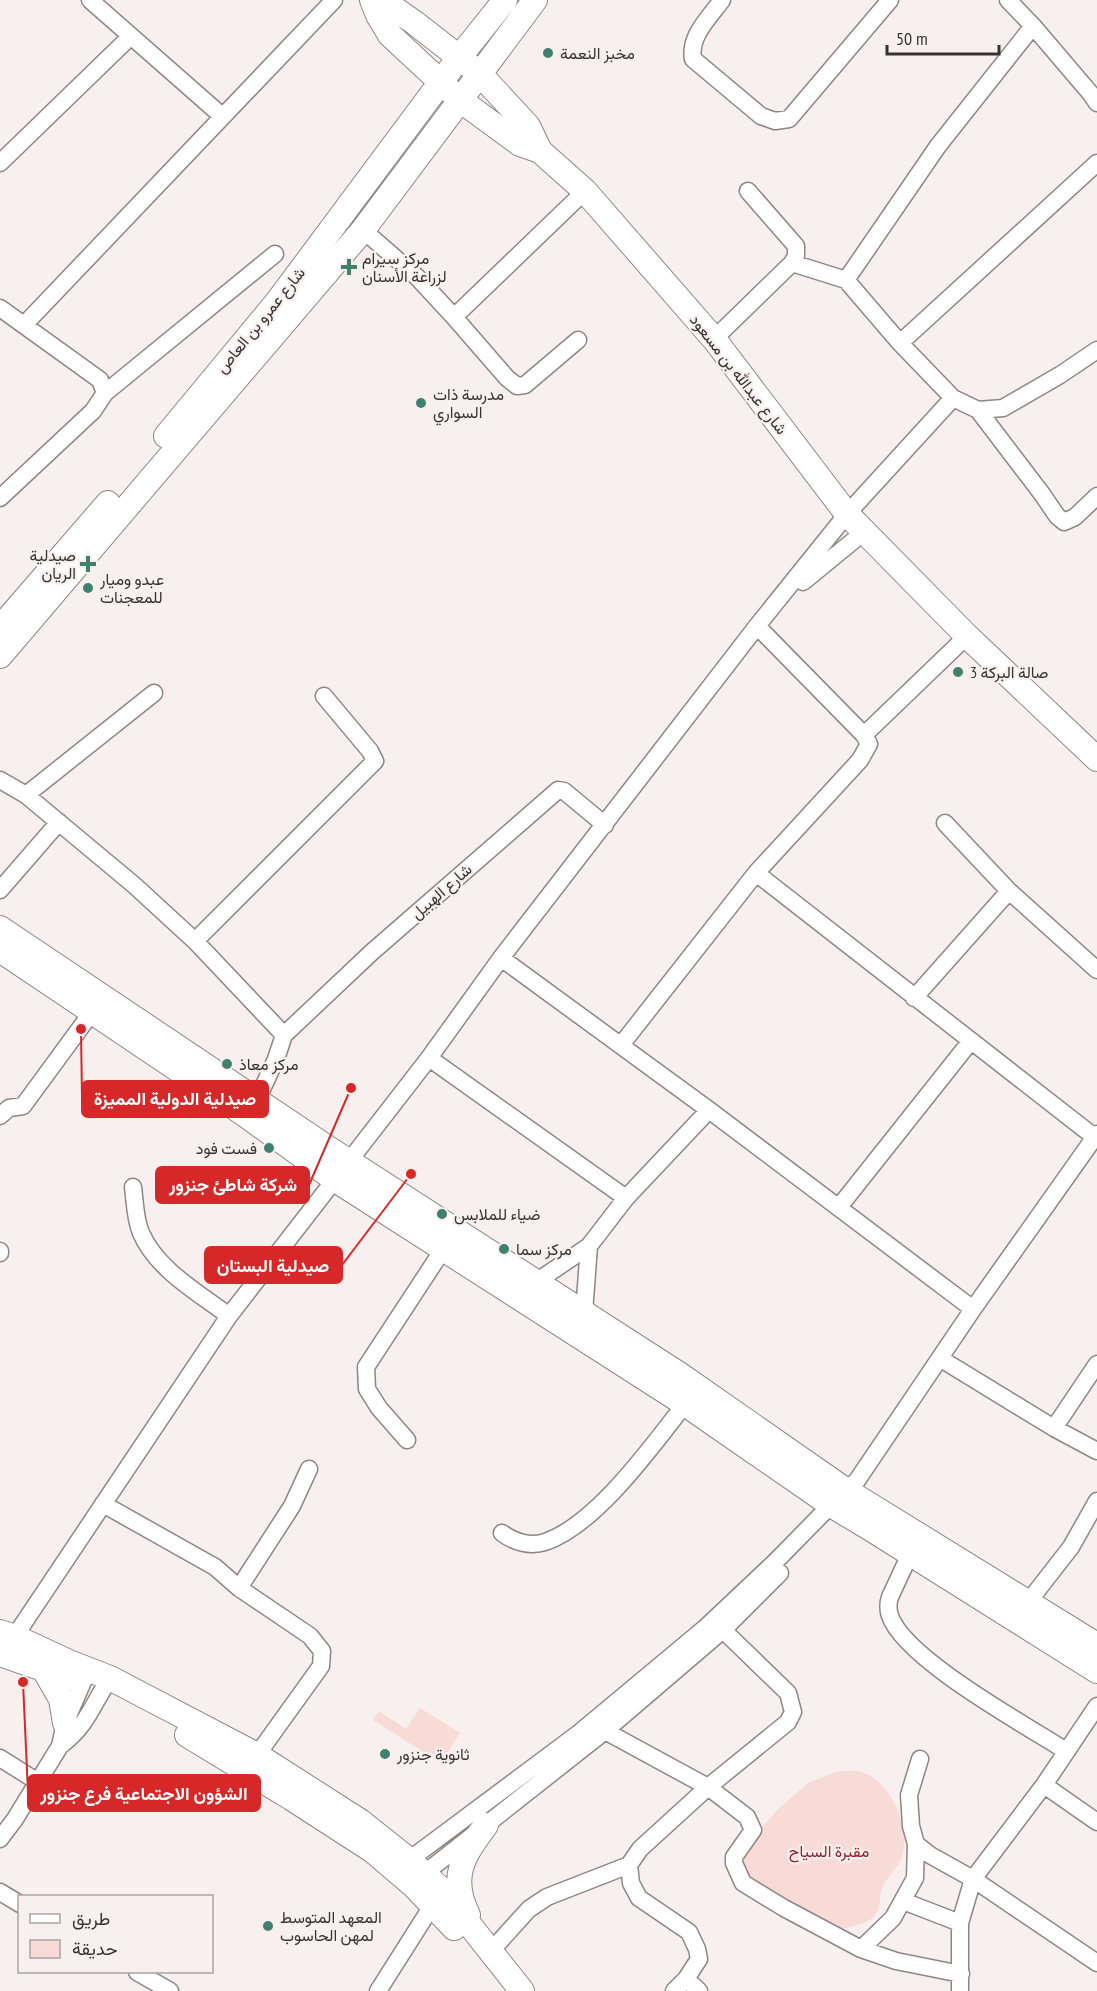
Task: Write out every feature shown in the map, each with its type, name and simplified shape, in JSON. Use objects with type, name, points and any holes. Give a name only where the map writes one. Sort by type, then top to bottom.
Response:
[{"type":"street","points":[[90,0],[222,116]]},
{"type":"street","points":[[24,325],[334,0]]},
{"type":"street","points":[[374,0],[378,15],[390,34],[460,100],[520,144],[540,151]]},
{"type":"street","name":"شارع عبدالله بن مسعود","points":[[374,0],[392,7],[415,22],[479,74],[528,126],[540,151],[585,191],[714,339],[864,532],[967,636],[1097,759]]},
{"type":"street","name":"شارع عمرو بن العاص","points":[[0,628],[146,460],[277,302],[458,58],[505,0]]},
{"type":"street","points":[[0,656],[363,230],[535,0]]},
{"type":"street","points":[[722,0],[695,38],[692,49],[693,59],[761,116],[775,122],[789,119],[890,0]]},
{"type":"street","points":[[1008,0],[1095,95]]},
{"type":"street","points":[[846,280],[938,147],[1033,26]]},
{"type":"street","points":[[0,163],[131,36]]},
{"type":"street","points":[[900,343],[1097,163]]},
{"type":"street","points":[[454,317],[585,191]]},
{"type":"street","points":[[714,339],[792,263],[796,256],[796,246],[748,191]]},
{"type":"street","points":[[363,230],[417,277],[507,378],[517,386],[525,385],[578,340]]},
{"type":"street","points":[[0,498],[93,411],[105,393],[275,254]]},
{"type":"street","points":[[792,263],[846,280],[900,343],[953,398],[978,410],[1057,516],[1064,522],[1075,517],[1097,496]]},
{"type":"street","points":[[0,308],[100,380],[105,393]]},
{"type":"street","points":[[978,410],[1003,408],[1060,375],[1097,350]]},
{"type":"street","points":[[4,1644],[103,1504],[230,1316],[429,1058],[501,958],[757,626],[848,514],[953,398]]},
{"type":"street","points":[[777,604],[864,532]]},
{"type":"street","points":[[621,1045],[756,873],[860,760],[869,744],[864,735],[757,626]]},
{"type":"street","points":[[864,735],[967,636]]},
{"type":"street","points":[[26,795],[154,693]]},
{"type":"street","points":[[195,941],[375,761],[370,751],[324,696]]},
{"type":"street","points":[[0,780],[26,795],[134,885],[195,941],[284,1035],[276,1059],[256,1100]]},
{"type":"street","name":"شارع الهبيل","points":[[284,1035],[372,952],[558,790],[564,791],[605,825]]},
{"type":"street","points":[[0,890],[59,822]]},
{"type":"street","points":[[945,823],[1009,891],[1097,970]]},
{"type":"street","points":[[411,1873],[486,1825],[605,1731],[723,1630],[845,1497],[973,1309],[1096,1137],[970,1042],[756,873]]},
{"type":"street","points":[[914,998],[1009,891]]},
{"type":"street","points":[[0,928],[256,1100],[679,1374],[845,1497],[910,1554],[1097,1671]]},
{"type":"street","points":[[0,950],[244,1114],[334,1179],[685,1404],[1029,1601],[1097,1645]]},
{"type":"street","points":[[501,958],[709,1110],[973,1309]]},
{"type":"street","points":[[0,1116],[9,1108],[23,1106],[92,1012]]},
{"type":"street","points":[[839,1207],[970,1042]]},
{"type":"street","points":[[429,1058],[626,1198]]},
{"type":"street","points":[[536,1282],[589,1246],[626,1198],[709,1110]]},
{"type":"street","points":[[133,1187],[141,1232],[150,1249],[174,1275],[230,1316]]},
{"type":"street","points":[[584,1313],[589,1246]]},
{"type":"street","points":[[407,1440],[379,1408],[367,1389],[366,1367],[444,1248]]},
{"type":"street","points":[[941,1359],[1054,1428],[1097,1451]]},
{"type":"street","points":[[1054,1428],[1097,1364]]},
{"type":"street","points":[[502,1533],[516,1543],[544,1543],[576,1525],[627,1478],[685,1404]]},
{"type":"street","points":[[239,1588],[292,1506],[309,1469]]},
{"type":"street","points":[[411,1873],[705,1628],[845,1497]]},
{"type":"street","points":[[1029,1601],[1071,1547],[1097,1501]]},
{"type":"street","points":[[103,1504],[215,1567],[239,1588],[310,1636],[322,1651],[321,1666],[257,1755]]},
{"type":"street","points":[[910,1554],[888,1605],[890,1616],[908,1642],[934,1666],[1065,1751]]},
{"type":"street","points":[[491,1950],[529,1910],[547,1897],[629,1865],[640,1849],[708,1787],[788,1722],[793,1712],[788,1693],[723,1630]]},
{"type":"street","points":[[4,1644],[43,1668],[95,1681],[188,1735],[411,1873]]},
{"type":"street","points":[[4,1644],[95,1681],[257,1755],[360,1821],[411,1873],[475,1931],[522,1991]]},
{"type":"street","points":[[43,1668],[61,1699],[63,1734]]},
{"type":"street","points":[[0,1839],[38,1782],[63,1734],[95,1681]]},
{"type":"street","points":[[605,1731],[708,1787],[747,1817],[753,1830],[734,1857],[734,1863],[743,1883],[784,1908],[861,1949],[961,1982],[960,1923],[973,1878],[1044,1785],[1097,1706]]},
{"type":"street","points":[[0,1758],[38,1782]]},
{"type":"street","points":[[861,1949],[893,1918],[915,1878],[916,1844],[911,1826],[909,1796],[920,1759]]},
{"type":"street","points":[[1044,1785],[1097,1822]]},
{"type":"street","points":[[475,1931],[462,1904],[458,1885],[460,1868],[467,1851],[486,1825]]},
{"type":"street","points":[[916,1844],[930,1855],[973,1878],[1097,1963]]},
{"type":"street","points":[[629,1865],[631,1884],[639,1898],[688,1932],[697,1949],[699,1959],[680,1985],[699,1991]]},
{"type":"street","points":[[0,1892],[18,1903]]},
{"type":"street","points":[[378,1991],[437,1897]]},
{"type":"street","points":[[437,1897],[459,1933],[503,1991]]},
{"type":"street","points":[[903,1901],[960,1923]]},
{"type":"street","points":[[140,1973],[170,1991]]},
{"type":"green space","points":[[420,1708],[460,1733],[441,1763],[373,1720],[379,1711],[406,1729]]},
{"type":"green space","name":"مقبرة السياح","points":[[839,1771],[862,1772],[882,1785],[897,1807],[904,1833],[904,1846],[900,1861],[882,1889],[879,1906],[873,1918],[864,1923],[837,1930],[752,1886],[732,1861],[778,1809],[808,1783]]},
{"type":"place","name":"مخبز النعمة","points":[[548,53]]},
{"type":"place","name":"مركز سيرام لزراعة الأسنان","points":[[349,267]]},
{"type":"place","name":"مدرسة ذات السواري","points":[[421,403]]},
{"type":"place","name":"صيدلية الريان","points":[[88,564]]},
{"type":"place","name":"عبدو وميار للمعجنات","points":[[88,588]]},
{"type":"place","name":"صالة البركة 3","points":[[958,672]]},
{"type":"place","name":"صيدلية الدولية المميزة","points":[[81,1029]]},
{"type":"place","name":"مركز معاذ","points":[[227,1064]]},
{"type":"place","name":"شركة شاطئ جنزور","points":[[351,1088]]},
{"type":"place","name":"فست فود","points":[[269,1148]]},
{"type":"place","name":"صيدلية البستان","points":[[411,1174]]},
{"type":"place","name":"ضياء للملابس","points":[[442,1214]]},
{"type":"place","name":"مركز سما","points":[[504,1249]]},
{"type":"place","name":"الشؤون الاجتماعية فرع جنزور","points":[[23,1682]]},
{"type":"place","name":"ثانوية جنزور","points":[[385,1754]]},
{"type":"place","name":"المعهد المتوسط لمهن الحاسوب","points":[[268,1926]]}]
